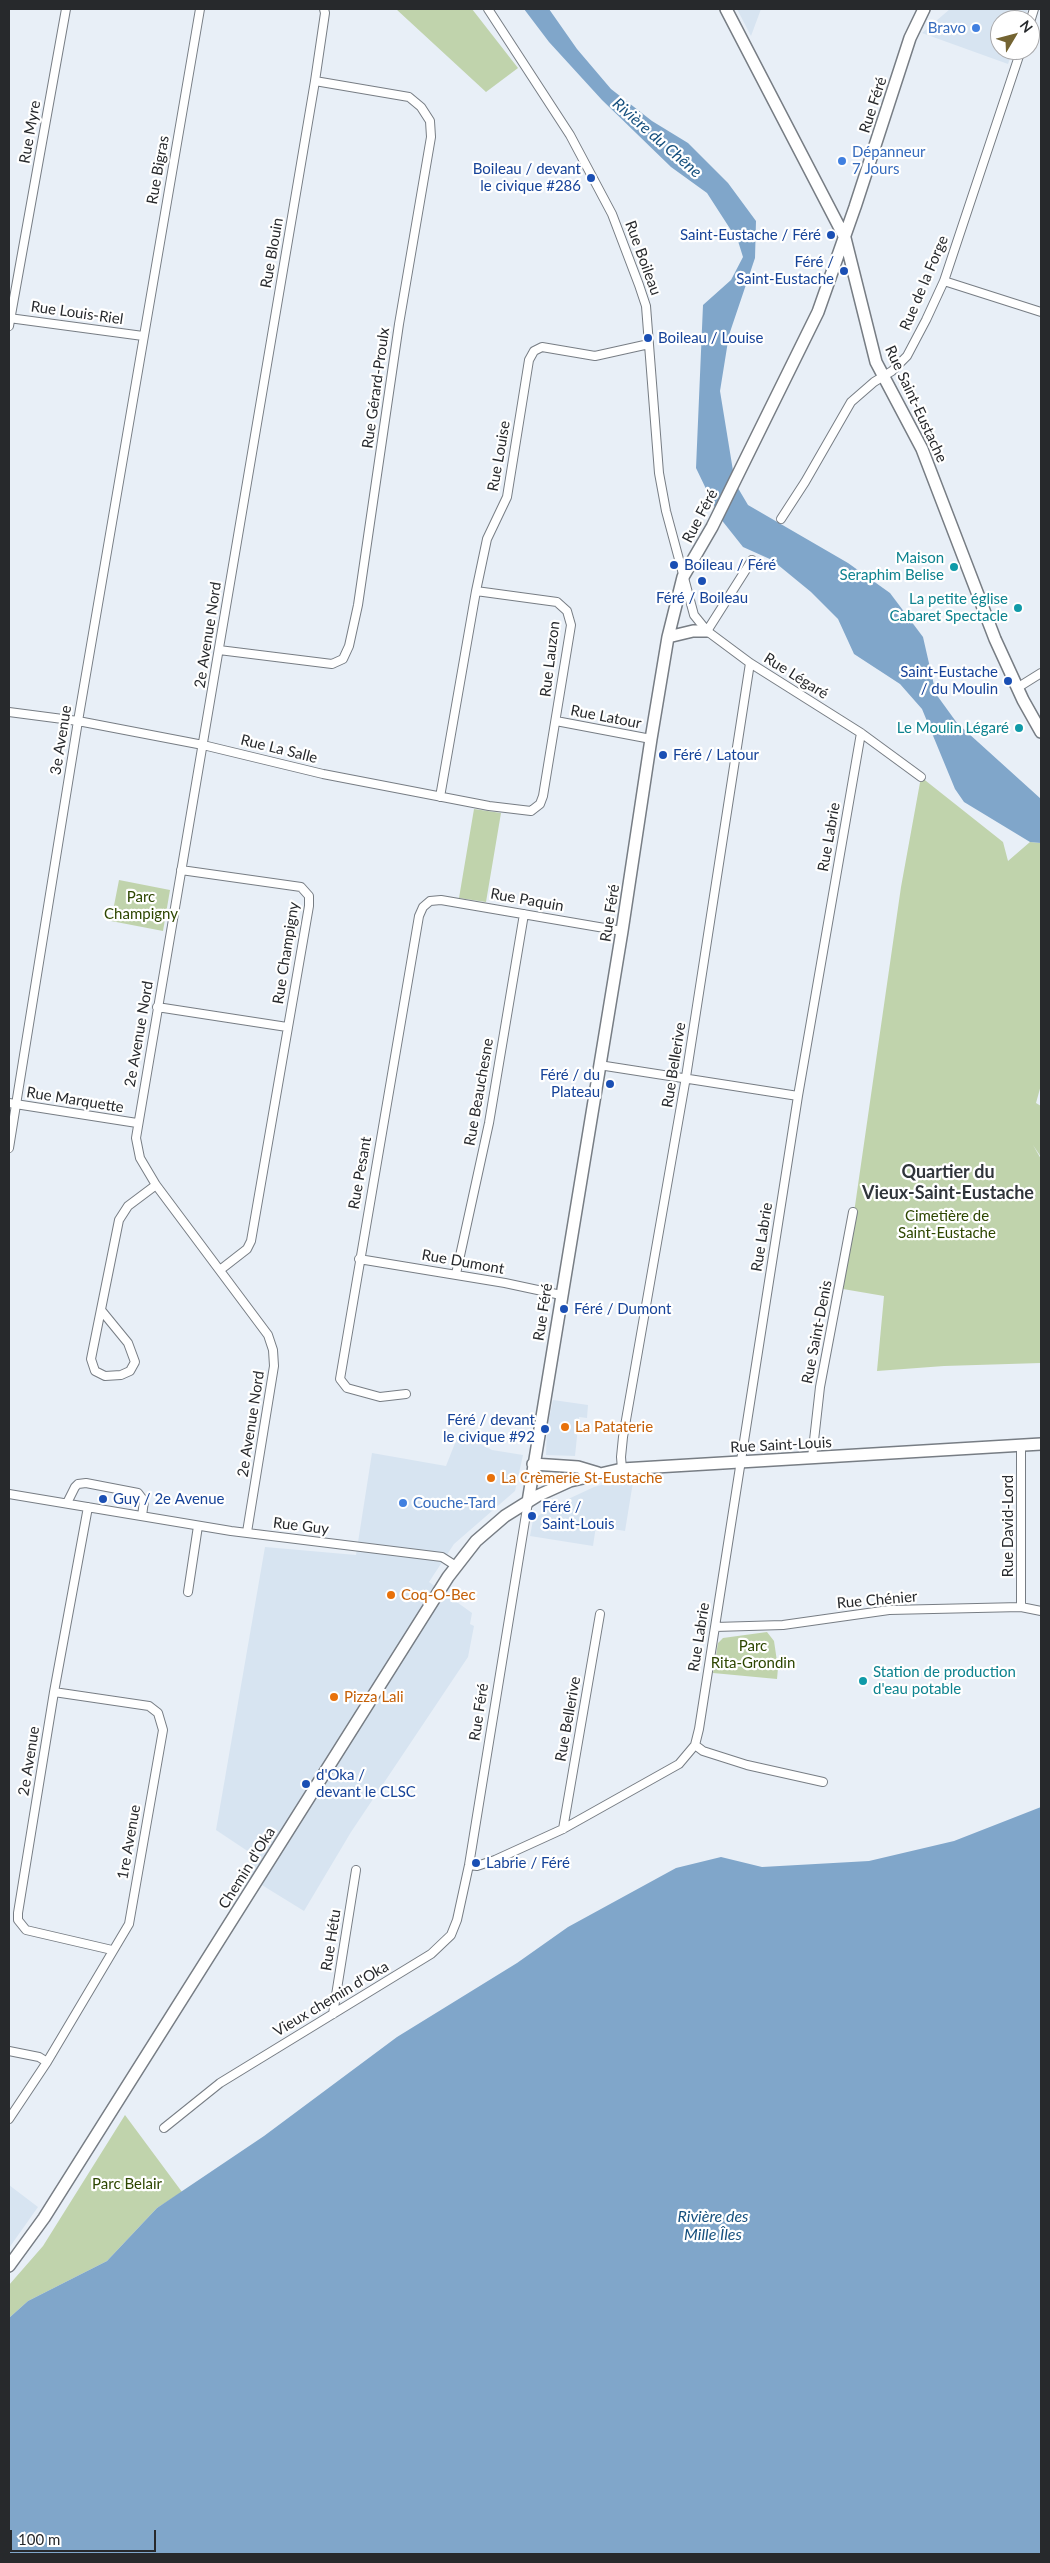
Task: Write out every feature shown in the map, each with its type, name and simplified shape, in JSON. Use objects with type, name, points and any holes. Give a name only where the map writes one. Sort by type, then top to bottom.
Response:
[{"type":"street","name":"Rue Myre","points":[[9,321],[66,9]]},
{"type":"street","name":"Rue Bigras","points":[[143,336],[200,9]]},
{"type":"street","name":"Rue Blouin","points":[[244,502],[315,81],[326,13],[324,9]]},
{"type":"street","name":"Rue Boileau","points":[[488,9],[561,119],[612,214],[646,306],[659,473],[683,577]]},
{"type":"street","name":"Rue Saint-Eustache","points":[[726,9],[845,238],[876,362],[922,449],[992,630],[1017,688],[1041,732]]},
{"type":"street","name":"Rue Féré","points":[[469,1865],[560,1295],[622,931],[650,739],[668,638],[683,577],[712,527],[818,312],[845,238],[910,38],[921,10]]},
{"type":"street","name":"Rue de la Forge","points":[[781,519],[805,482],[851,402],[858,394],[892,371],[907,356],[944,281],[1018,60]]},
{"type":"street","name":"Rue Gérard-Proulx","points":[[219,650],[332,664],[343,659],[349,646],[358,605],[399,324],[431,138],[430,120],[421,107],[409,97],[315,81]]},
{"type":"street","points":[[944,281],[1041,312]]},
{"type":"street","name":"Rue Louis-Riel","points":[[9,321],[143,336]]},
{"type":"street","name":"3e Avenue","points":[[9,1148],[12,1104],[143,336]]},
{"type":"street","name":"Rue Louise","points":[[440,796],[487,539],[507,497],[529,360],[534,352],[542,346],[595,356],[649,344]]},
{"type":"street","name":"2e Avenue Nord","points":[[244,502],[137,1123],[136,1138],[140,1158],[156,1185],[268,1335],[273,1350],[274,1366],[247,1532]]},
{"type":"street","points":[[668,638],[693,630],[707,631],[752,560]]},
{"type":"street","name":"Rue Légaré","points":[[683,577],[694,615],[707,631],[750,663],[861,733],[921,778]]},
{"type":"street","name":"Rue Lauzon","points":[[476,591],[557,602],[568,611],[570,625],[556,721],[540,804]]},
{"type":"street","name":"Rue Bellerive","points":[[622,1469],[623,1438],[686,1077],[750,663]]},
{"type":"street","points":[[1017,688],[1041,672]]},
{"type":"street","name":"Rue La Salle","points":[[9,712],[78,721],[203,745],[323,774],[489,806],[530,810],[540,804]]},
{"type":"street","name":"Rue Latour","points":[[556,721],[650,739]]},
{"type":"street","name":"Rue Labrie","points":[[469,1865],[477,1866],[495,1860],[563,1829],[679,1764],[694,1745],[699,1729],[798,1096],[861,733]]},
{"type":"street","name":"Rue Champigny","points":[[181,870],[292,885],[306,890],[309,906],[251,1241],[246,1249],[220,1270]]},
{"type":"street","name":"Rue Paquin","points":[[427,904],[441,900],[622,931]]},
{"type":"street","name":"Rue Pesant","points":[[406,1394],[380,1397],[347,1388],[340,1379],[419,916],[427,904]]},
{"type":"street","name":"Rue Beauchesne","points":[[456,1274],[489,1123],[524,914]]},
{"type":"street","name":"Rue Champigny","points":[[157,1007],[287,1027]]},
{"type":"street","points":[[599,1065],[686,1077],[798,1096]]},
{"type":"street","name":"Rue Marquette","points":[[12,1104],[137,1123]]},
{"type":"street","points":[[101,1310],[128,1343],[135,1362],[130,1371],[121,1376],[106,1376],[95,1371],[91,1359],[119,1220],[128,1206],[156,1185]]},
{"type":"street","name":"Rue Saint-Denis","points":[[812,1458],[820,1387],[853,1212]]},
{"type":"street","name":"Rue Dumont","points":[[359,1259],[456,1274],[560,1295]]},
{"type":"street","name":"Rue Saint-Louis","points":[[528,1502],[564,1484],[622,1469],[1041,1444]]},
{"type":"street","name":"Rue David-Lord","points":[[1021,1445],[1021,1607]]},
{"type":"street","points":[[533,1464],[578,1467],[598,1474]]},
{"type":"street","points":[[67,1503],[75,1487],[78,1484],[86,1483],[138,1493],[144,1501],[142,1516]]},
{"type":"street","name":"Rue Guy","points":[[9,1494],[198,1526],[442,1557],[456,1566]]},
{"type":"street","name":"Chemin d'Oka","points":[[9,2266],[44,2218],[456,1566],[484,1534],[505,1516],[528,1502]]},
{"type":"street","name":"2e Avenue","points":[[88,1507],[54,1692],[18,1920],[26,1930],[112,1950]]},
{"type":"street","points":[[188,1592],[198,1526]]},
{"type":"street","name":"Rue Chénier","points":[[715,1627],[783,1625],[889,1610],[1021,1607],[1041,1611]]},
{"type":"street","name":"Rue Bellerive","points":[[563,1829],[600,1614]]},
{"type":"street","name":"1re Avenue","points":[[9,2119],[46,2062],[129,1924],[163,1730],[158,1713],[149,1706],[54,1692]]},
{"type":"street","points":[[694,1745],[703,1751],[748,1765],[823,1782]]},
{"type":"street","name":"Vieux chemin d'Oka","points":[[164,2128],[220,2082],[431,1954],[445,1943],[457,1920],[469,1865]]},
{"type":"street","name":"Rue Hétu","points":[[333,2014],[356,1870]]},
{"type":"street","points":[[9,2051],[39,2058],[46,2062]]},
{"type":"shaded area","points":[[737,9],[761,9],[751,36]]},
{"type":"shaded area","points":[[950,9],[1028,9],[990,10],[990,58],[922,33]]},
{"type":"shaded area","points":[[997,60],[1009,60],[1008,64]]},
{"type":"shaded area","points":[[553,1400],[588,1405],[587,1418],[579,1417],[575,1456],[546,1455],[547,1428]]},
{"type":"shaded area","points":[[459,1433],[492,1450],[523,1455],[515,1491],[454,1544],[429,1582],[472,1613],[470,1624],[474,1626],[468,1657],[351,1832],[304,1911],[244,1874],[255,1856],[216,1830],[265,1547],[356,1555],[372,1453],[446,1466]]},
{"type":"shaded area","points":[[634,1476],[625,1531],[596,1526],[593,1546],[530,1536],[533,1520],[549,1508],[594,1487]]},
{"type":"shaded area","points":[[9,2185],[38,2207],[9,2248]]},
{"type":"green space","points":[[396,9],[472,9],[518,68],[486,92]]},
{"type":"green space","name":"Cimetière de Saint-Eustache","points":[[921,777],[1003,842],[1008,861],[1030,842],[1041,843],[1041,1085],[1036,1103],[1041,1106],[1041,1157],[1033,1145],[1041,1159],[1041,1363],[944,1366],[877,1371],[884,1296],[843,1289],[901,887]]},
{"type":"green space","points":[[474,809],[501,813],[486,902],[459,898]]},
{"type":"green space","name":"Parc Champigny","points":[[119,880],[170,890],[163,931],[111,921]]},
{"type":"green space","name":"Parc Rita-Grondin","points":[[767,1632],[774,1641],[778,1668],[777,1679],[713,1673],[718,1643],[723,1638]]},
{"type":"green space","name":"Parc Belair","points":[[125,2115],[182,2192],[157,2208],[107,2261],[28,2301],[9,2318],[9,2285],[43,2246]]},
{"type":"water","name":"Rivière du Chêne","points":[[524,9],[549,9],[577,49],[611,89],[652,121],[688,143],[728,183],[756,221],[755,258],[729,335],[720,391],[735,483],[748,505],[848,563],[890,593],[923,637],[936,694],[957,723],[1041,799],[1041,843],[1030,842],[964,802],[955,789],[922,709],[900,684],[854,654],[838,619],[811,592],[772,560],[743,547],[720,518],[696,468],[703,305],[731,280],[743,257],[738,241],[707,193],[671,167],[602,100],[549,42]]},
{"type":"water","name":"Rivière des Mille Îles","points":[[1041,1807],[1041,2554],[9,2554],[9,2318],[28,2301],[107,2261],[157,2208],[264,2136],[397,2037],[517,1963],[568,1927],[676,1868],[721,1857],[762,1867],[869,1861],[954,1841]]},
{"type":"place","name":"Bravo","points":[[976,28]]},
{"type":"place","name":"Dépanneur 7 Jours","points":[[842,161]]},
{"type":"place","name":"Boileau / devant le civique #286","points":[[591,178]]},
{"type":"place","name":"Saint-Eustache / Féré","points":[[831,235]]},
{"type":"place","name":"Féré / Saint-Eustache","points":[[844,271]]},
{"type":"place","name":"Boileau / Louise","points":[[648,338]]},
{"type":"place","name":"Boileau / Féré","points":[[674,565]]},
{"type":"place","name":"Maison Seraphim Belise","points":[[954,567]]},
{"type":"place","name":"Féré / Boileau","points":[[702,581]]},
{"type":"place","name":"La petite église Cabaret Spectacle","points":[[1018,608]]},
{"type":"place","name":"Saint-Eustache / du Moulin","points":[[1008,681]]},
{"type":"place","name":"Le Moulin Légaré","points":[[1019,728]]},
{"type":"place","name":"Féré / Latour","points":[[663,755]]},
{"type":"place","name":"Féré / du Plateau","points":[[610,1084]]},
{"type":"place","name":"Féré / Dumont","points":[[564,1309]]},
{"type":"place","name":"La Pataterie","points":[[565,1427]]},
{"type":"place","name":"Féré / devant le civique #92","points":[[545,1429]]},
{"type":"place","name":"La Crèmerie St-Eustache","points":[[491,1478]]},
{"type":"place","name":"Guy / 2e Avenue","points":[[103,1499]]},
{"type":"place","name":"Couche-Tard","points":[[403,1503]]},
{"type":"place","name":"Féré / Saint-Louis","points":[[532,1516]]},
{"type":"place","name":"Coq-O-Bec","points":[[391,1595]]},
{"type":"place","name":"Station de production d'eau potable","points":[[863,1681]]},
{"type":"place","name":"Pizza Lali","points":[[334,1697]]},
{"type":"place","name":"d'Oka / devant le CLSC","points":[[306,1784]]},
{"type":"place","name":"Labrie / Féré","points":[[476,1863]]},
{"type":"district","name":"Quartier du Vieux-Saint-Eustache","points":[[948,1182]]}]
